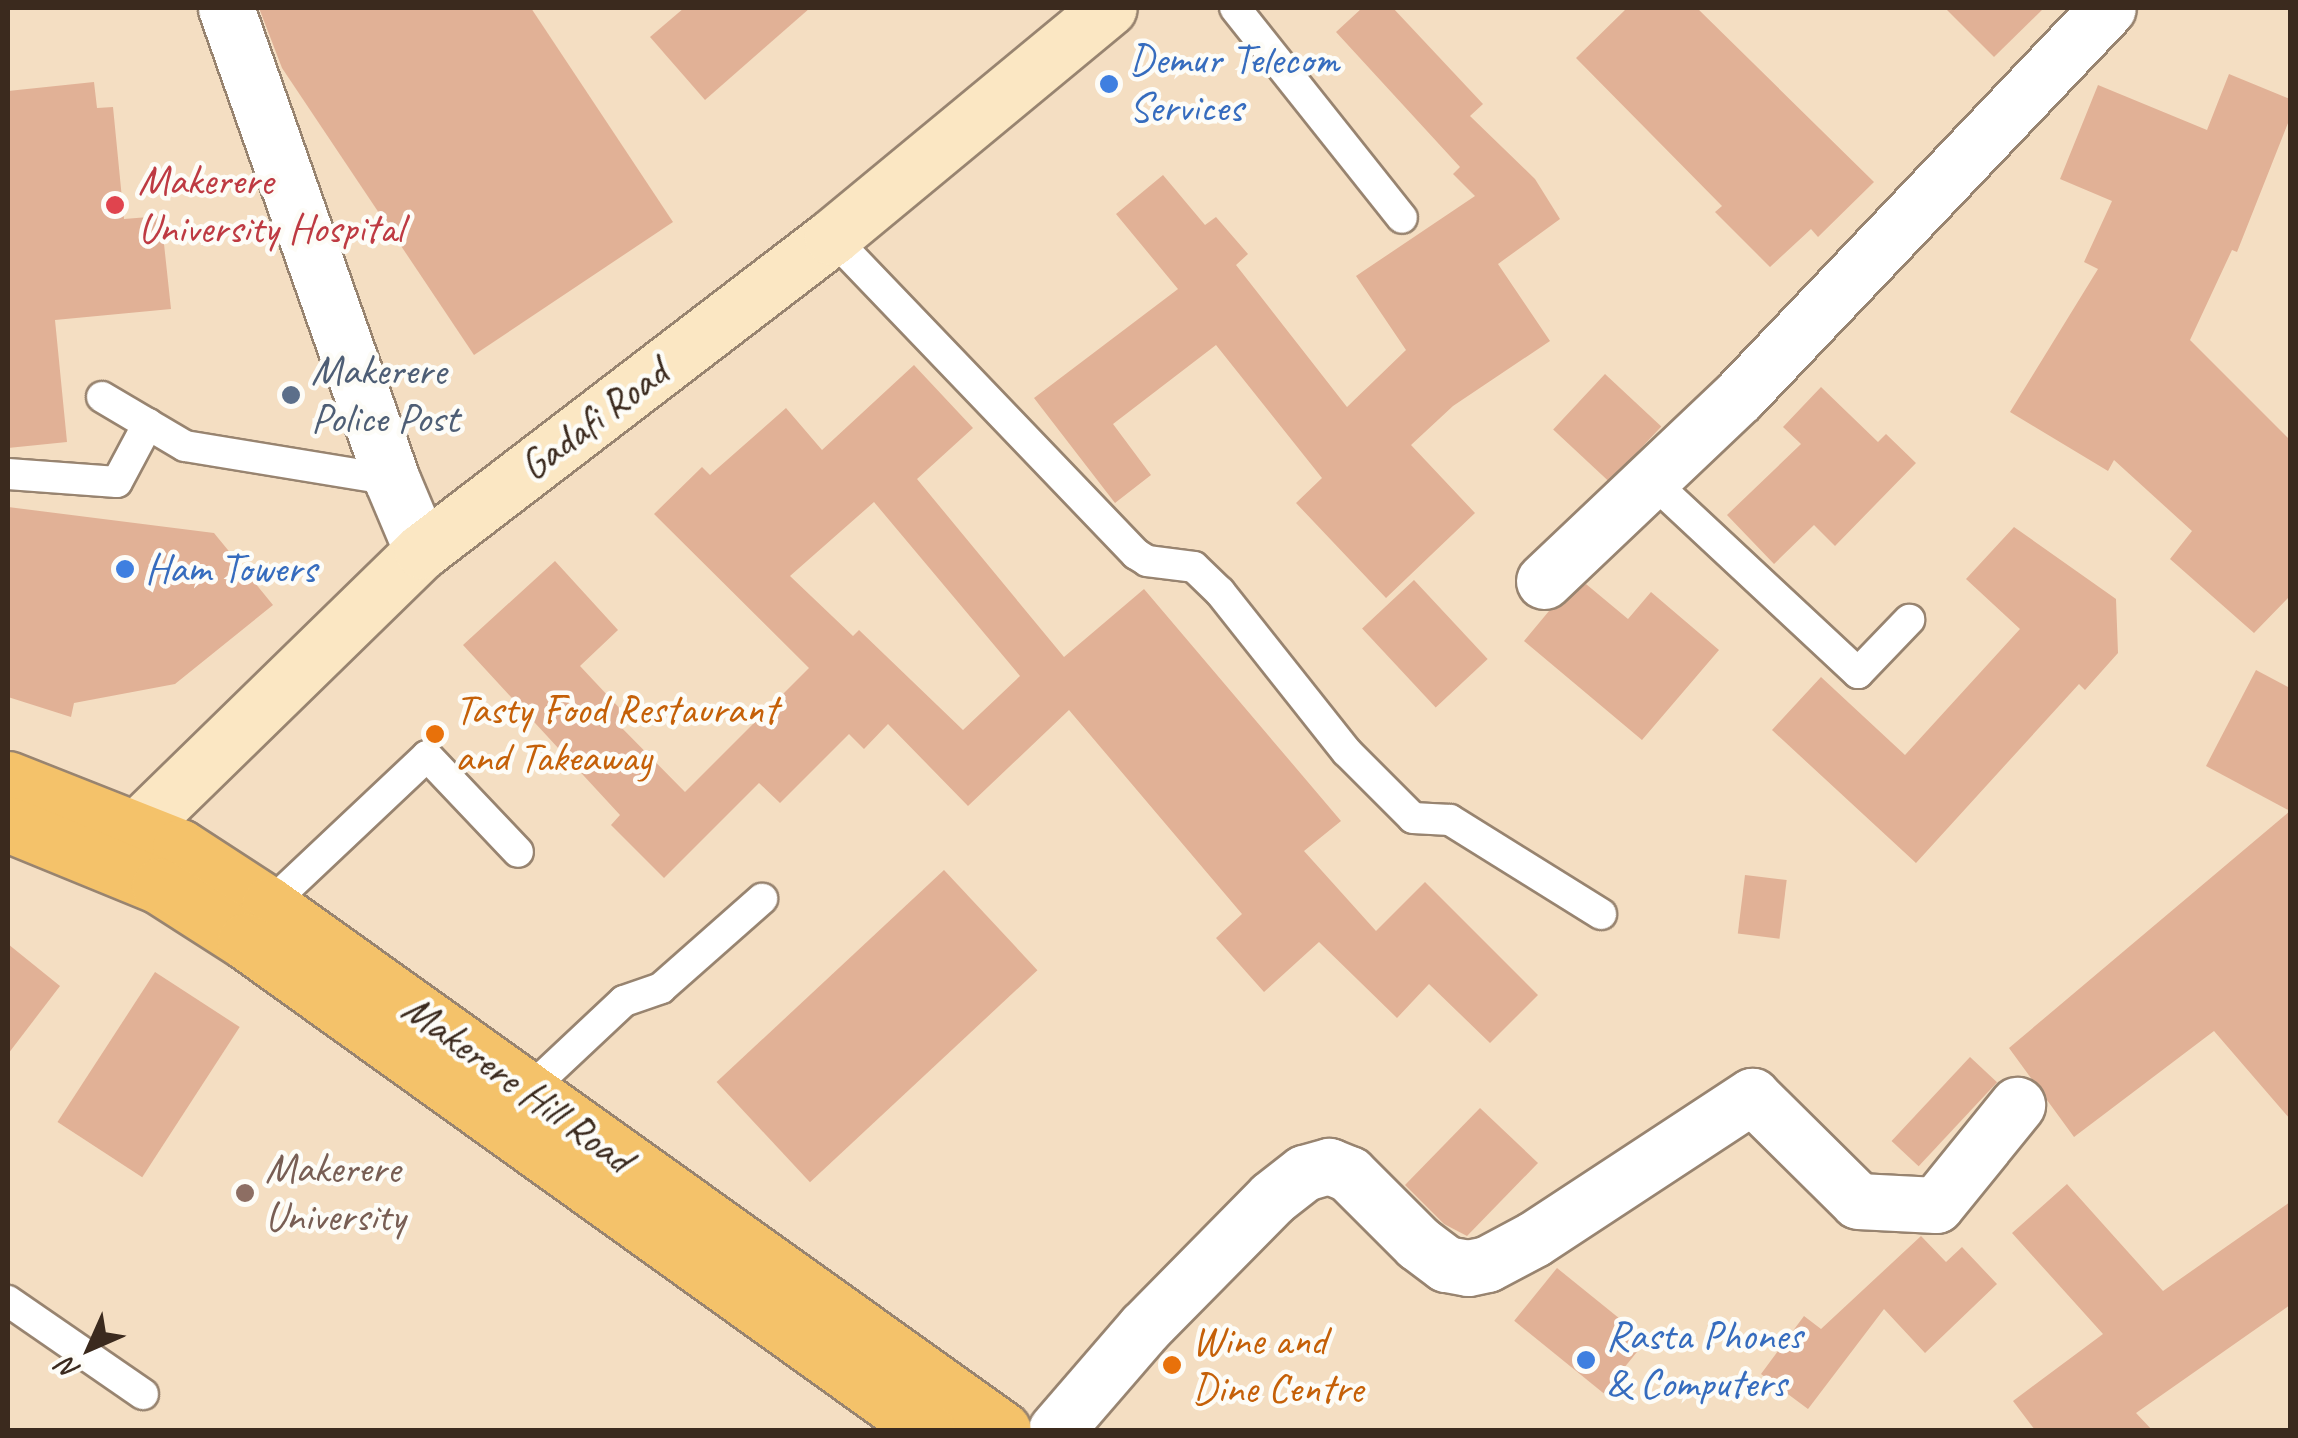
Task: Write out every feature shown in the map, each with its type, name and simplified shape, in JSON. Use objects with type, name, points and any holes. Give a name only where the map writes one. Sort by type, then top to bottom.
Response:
[{"type":"main road","name":"Makerere Hill Road","points":[[8,778],[120,844],[158,886],[245,941],[928,1430]]},
{"type":"main road","name":"Makerere Hill Road","points":[[8,824],[120,844],[180,847],[269,905],[1003,1430]]},
{"type":"street","points":[[226,8],[392,480],[422,552]]},
{"type":"street","points":[[1544,581],[1753,382],[2108,8]]},
{"type":"street","name":"Gadafi Road","points":[[120,844],[422,552],[832,237],[1101,10]]},
{"type":"street","points":[[1056,1430],[1144,1328],[1272,1198],[1304,1173],[1330,1166],[1349,1174],[1418,1243],[1446,1264],[1468,1268],[1486,1264],[1534,1240],[1752,1096],[1858,1200],[1936,1205],[2017,1105]]},
{"type":"lane","points":[[1236,8],[1402,218]]},
{"type":"lane","points":[[832,237],[1136,554],[1148,561],[1182,562],[1194,567],[1220,592],[1347,752],[1412,818],[1450,820],[1601,914]]},
{"type":"lane","points":[[102,397],[200,450],[392,480]]},
{"type":"lane","points":[[8,474],[116,482],[148,424]]},
{"type":"lane","points":[[1652,480],[1858,673],[1909,620]]},
{"type":"lane","points":[[269,905],[428,756],[518,852]]},
{"type":"lane","points":[[527,1092],[624,1001],[661,988],[762,900]]},
{"type":"lane","points":[[8,1302],[143,1394]]},
{"type":"building","points":[[259,8],[531,8],[673,222],[474,355],[282,68]]},
{"type":"building","points":[[684,8],[810,8],[705,100],[650,37]]},
{"type":"building","points":[[1362,8],[1393,8],[1483,104],[1470,116],[1535,179],[1560,219],[1498,264],[1550,341],[1453,406],[1411,445],[1475,513],[1386,598],[1296,503],[1322,478],[1216,345],[1113,424],[1151,475],[1115,503],[1034,398],[1178,289],[1116,214],[1163,175],[1205,225],[1216,217],[1248,254],[1236,265],[1347,407],[1406,350],[1356,276],[1475,196],[1453,174],[1460,167],[1336,32]]},
{"type":"building","points":[[1627,8],[1697,8],[1874,182],[1818,237],[1811,229],[1770,267],[1715,212],[1722,206],[1576,58]]},
{"type":"building","points":[[1945,8],[2044,8],[1994,57]]},
{"type":"building","points":[[2229,74],[2290,99],[2290,118],[2237,252],[2232,250],[2190,340],[2290,440],[2290,596],[2254,633],[2170,559],[2192,531],[2114,460],[2108,471],[2010,412],[2098,269],[2084,262],[2112,201],[2060,179],[2098,85],[2207,130]]},
{"type":"building","points":[[94,82],[97,108],[113,107],[124,219],[161,216],[171,309],[55,320],[67,442],[8,448],[8,91]]},
{"type":"building","points":[[914,365],[973,428],[917,479],[1064,657],[1144,589],[1341,821],[1304,851],[1376,931],[1425,882],[1538,995],[1490,1043],[1429,984],[1397,1018],[1319,942],[1264,992],[1216,938],[1242,914],[1069,710],[968,806],[888,724],[864,749],[849,734],[780,803],[759,783],[664,878],[611,825],[620,815],[463,645],[555,561],[618,630],[580,666],[625,714],[616,722],[685,792],[809,668],[654,514],[702,467],[710,475],[786,408],[822,450]],"holes":[[[874,502],[1020,676],[963,730],[859,630],[853,636],[790,576]]]},
{"type":"building","points":[[1605,374],[1661,427],[1609,482],[1553,430]]},
{"type":"building","points":[[1821,387],[1878,442],[1886,434],[1916,463],[1835,546],[1814,525],[1774,564],[1727,515],[1801,444],[1783,427]]},
{"type":"building","name":"Ham Towers","points":[[8,507],[214,533],[273,605],[175,684],[74,703],[71,717],[8,697]]},
{"type":"building","points":[[2014,527],[2116,599],[2118,653],[2085,690],[2079,684],[1916,863],[1772,730],[1821,677],[1905,755],[2020,629],[1966,579]]},
{"type":"building","points":[[1414,580],[1488,659],[1436,707],[1362,628]]},
{"type":"building","points":[[1586,584],[1628,619],[1651,592],[1719,650],[1642,740],[1524,641],[1549,611]]},
{"type":"building","points":[[2256,670],[2290,688],[2290,811],[2206,766]]},
{"type":"building","points":[[2290,811],[2290,1119],[2214,1031],[2074,1137],[2009,1048]]},
{"type":"building","points":[[944,870],[1037,970],[810,1182],[717,1082]]},
{"type":"building","points":[[1745,875],[1787,880],[1779,939],[1738,934]]},
{"type":"building","points":[[8,944],[60,986],[8,1054]]},
{"type":"building","points":[[155,972],[240,1027],[142,1177],[58,1122]]},
{"type":"building","points":[[1970,1057],[1997,1082],[1919,1166],[1892,1141]]},
{"type":"building","points":[[1480,1108],[1538,1163],[1467,1236],[1444,1224],[1405,1185]]},
{"type":"building","points":[[2067,1184],[2163,1291],[2290,1202],[2290,1305],[2136,1413],[2152,1430],[2035,1430],[2013,1401],[2103,1334],[2012,1233]]},
{"type":"building","points":[[1921,1236],[1946,1262],[1962,1247],[1997,1284],[1925,1353],[1884,1309],[1808,1409],[1761,1374],[1804,1316],[1821,1329]]},
{"type":"building","points":[[1557,1268],[1646,1340],[1604,1393],[1514,1321]]},
{"type":"place","name":"Demur Telecom Services","points":[[1109,84]]},
{"type":"place","name":"Makerere University Hospital","points":[[115,205]]},
{"type":"place","name":"Makerere Police Post","points":[[291,395]]},
{"type":"place","name":"Ham Towers","points":[[125,569]]},
{"type":"place","name":"Tasty Food Restaurant and Takeaway","points":[[435,734]]},
{"type":"place","name":"Makerere University","points":[[245,1193]]},
{"type":"place","name":"Rasta Phones & Computers","points":[[1586,1360]]},
{"type":"place","name":"Wine and Dine Centre","points":[[1172,1365]]}]
